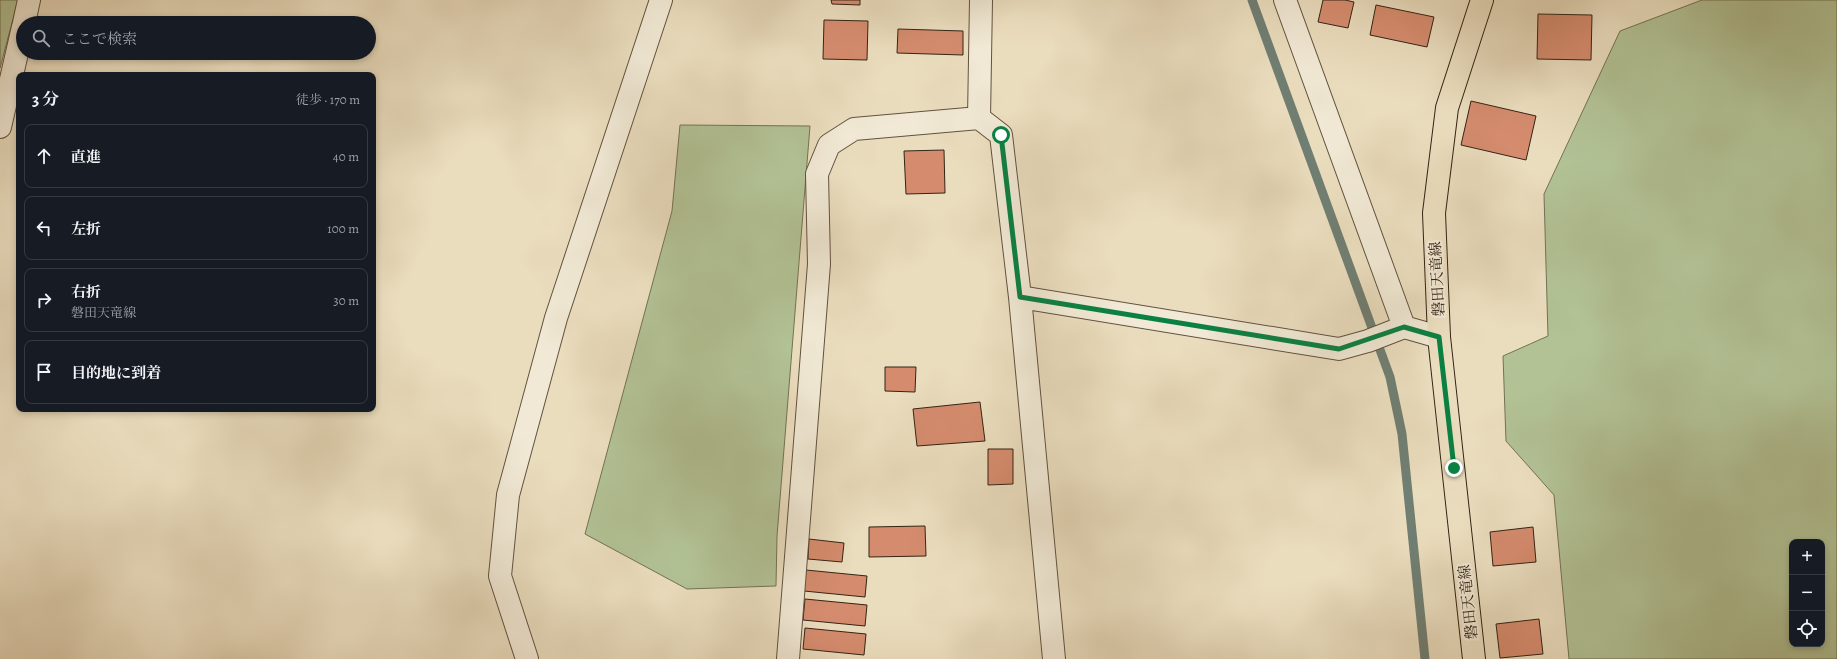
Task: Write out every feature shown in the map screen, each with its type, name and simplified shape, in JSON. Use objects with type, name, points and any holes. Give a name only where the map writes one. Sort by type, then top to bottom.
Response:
[{"type":"main road","name":"磐田天竜線","points":[[1474,659],[1439,337],[1434,214],[1447,108],[1482,0]]},
{"type":"street","points":[[26,16],[29,0]]},
{"type":"street","points":[[527,659],[500,576],[508,495],[556,318],[661,0]]},
{"type":"street","points":[[979,118],[981,0]]},
{"type":"street","points":[[1285,0],[1400,329]]},
{"type":"street","points":[[0,127],[16,57]]},
{"type":"street","points":[[788,659],[819,264],[817,174],[829,145],[854,129],[979,118],[1001,135],[1020,297],[1054,659]]},
{"type":"street","points":[[1020,297],[1339,349],[1368,341],[1400,329],[1439,337]]},
{"type":"green space","points":[[0,0],[18,0],[0,68]]},
{"type":"green space","points":[[1702,0],[1837,0],[1837,659],[1569,659],[1554,495],[1506,441],[1503,356],[1548,336],[1544,194],[1620,31]]},
{"type":"green space","points":[[680,125],[810,126],[777,536],[776,586],[687,589],[585,534],[672,211]]},
{"type":"building","points":[[831,0],[860,0],[860,5],[832,4]]},
{"type":"building","points":[[1323,0],[1345,0],[1354,2],[1348,28],[1318,22]]},
{"type":"building","points":[[1376,5],[1434,17],[1427,47],[1370,35]]},
{"type":"building","points":[[1538,14],[1592,15],[1591,60],[1537,59]]},
{"type":"building","points":[[824,20],[868,21],[867,60],[823,59]]},
{"type":"building","points":[[898,29],[963,31],[963,55],[897,53]]},
{"type":"building","points":[[1471,101],[1536,116],[1526,160],[1461,145]]},
{"type":"building","points":[[944,150],[945,193],[906,194],[904,151]]},
{"type":"building","points":[[885,367],[916,367],[915,392],[885,391]]},
{"type":"building","points":[[980,402],[985,441],[917,446],[913,409]]},
{"type":"building","points":[[988,449],[1013,449],[1013,484],[988,485]]},
{"type":"building","points":[[925,526],[926,556],[869,557],[869,527]]},
{"type":"building","points":[[1533,527],[1536,562],[1493,566],[1490,532]]},
{"type":"building","points":[[809,539],[844,543],[842,562],[808,559]]},
{"type":"building","points":[[806,570],[867,576],[865,597],[804,591]]},
{"type":"building","points":[[805,599],[867,605],[865,626],[803,620]]},
{"type":"building","points":[[1539,619],[1543,654],[1500,658],[1496,624]]},
{"type":"building","points":[[805,628],[866,634],[864,655],[803,649]]},
{"type":"waterway","points":[[1252,0],[1390,377],[1402,434],[1425,659]]},
{"type":"route","points":[[1001,135],[1020,297],[1339,349],[1368,341],[1404,327],[1439,337],[1454,468]]}]
